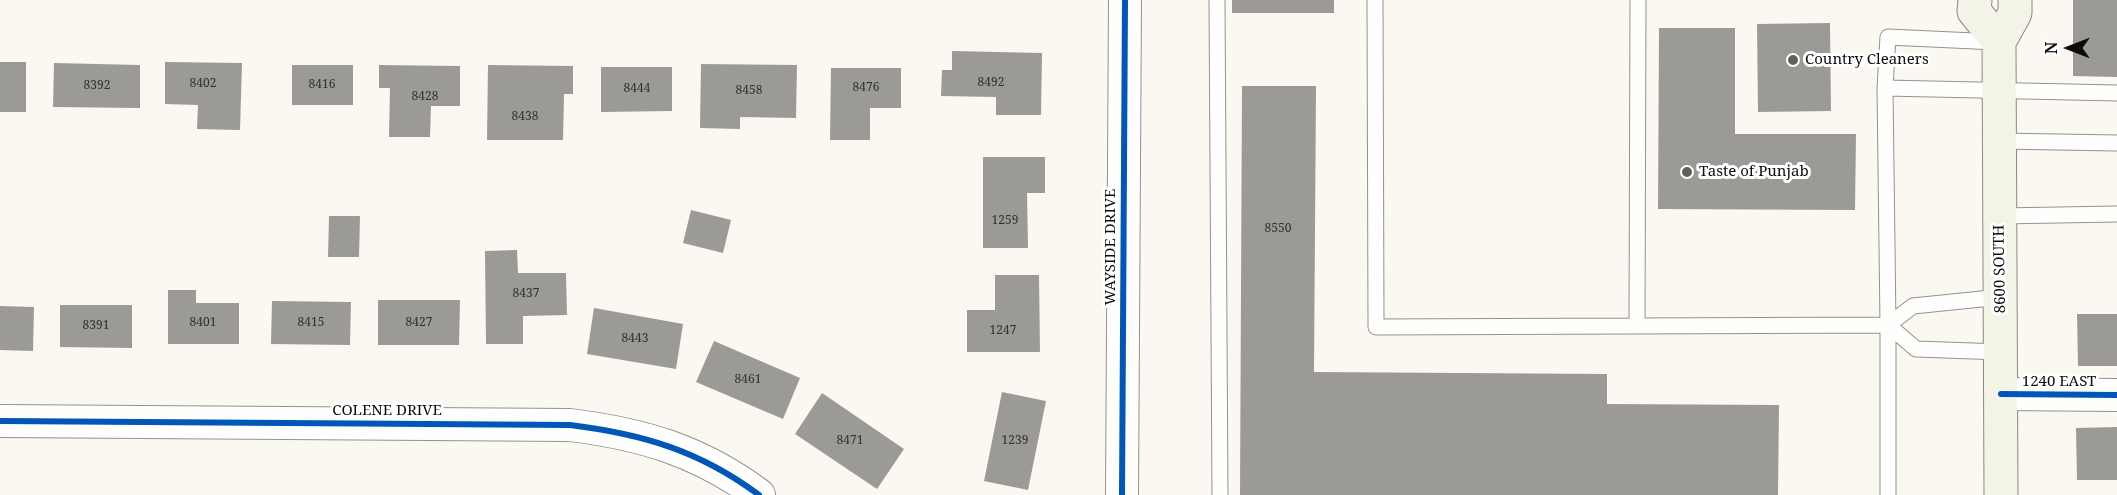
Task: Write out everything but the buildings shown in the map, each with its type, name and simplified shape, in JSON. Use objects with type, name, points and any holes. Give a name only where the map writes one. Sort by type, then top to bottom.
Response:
[{"type":"main road","points":[[1975,0],[1974,11],[1999,42]]},
{"type":"main road","name":"8600 SOUTH","points":[[2001,495],[1999,42],[2015,13],[2015,0]]},
{"type":"street","name":"WAYSIDE DRIVE","points":[[1122,495],[1125,0]]},
{"type":"street","name":"1240 EAST","points":[[2001,394],[2117,394]]},
{"type":"street","name":"COLENE DRIVE","points":[[0,422],[570,425],[615,431],[660,443],[705,460],[759,495]]},
{"type":"lane","points":[[1217,0],[1220,495]]},
{"type":"lane","points":[[1375,0],[1376,327],[1888,325],[1913,306],[2001,297]]},
{"type":"lane","points":[[1637,326],[1638,0]]},
{"type":"lane","points":[[1888,495],[1885,88],[1888,37],[1999,42]]},
{"type":"lane","points":[[1885,88],[2117,93]]},
{"type":"lane","points":[[1999,141],[2117,142]]},
{"type":"lane","points":[[2000,216],[2117,214]]},
{"type":"lane","points":[[1888,325],[1916,348],[2001,352]]},
{"type":"cycle path","points":[[1122,495],[1125,0]]},
{"type":"cycle path","points":[[2001,394],[2117,395]]},
{"type":"cycle path","points":[[0,421],[570,425],[622,434],[670,447],[715,467],[759,495]]},
{"type":"place","name":"Country Cleaners","points":[[1793,60]]},
{"type":"place","name":"Taste of Punjab","points":[[1687,172]]}]
